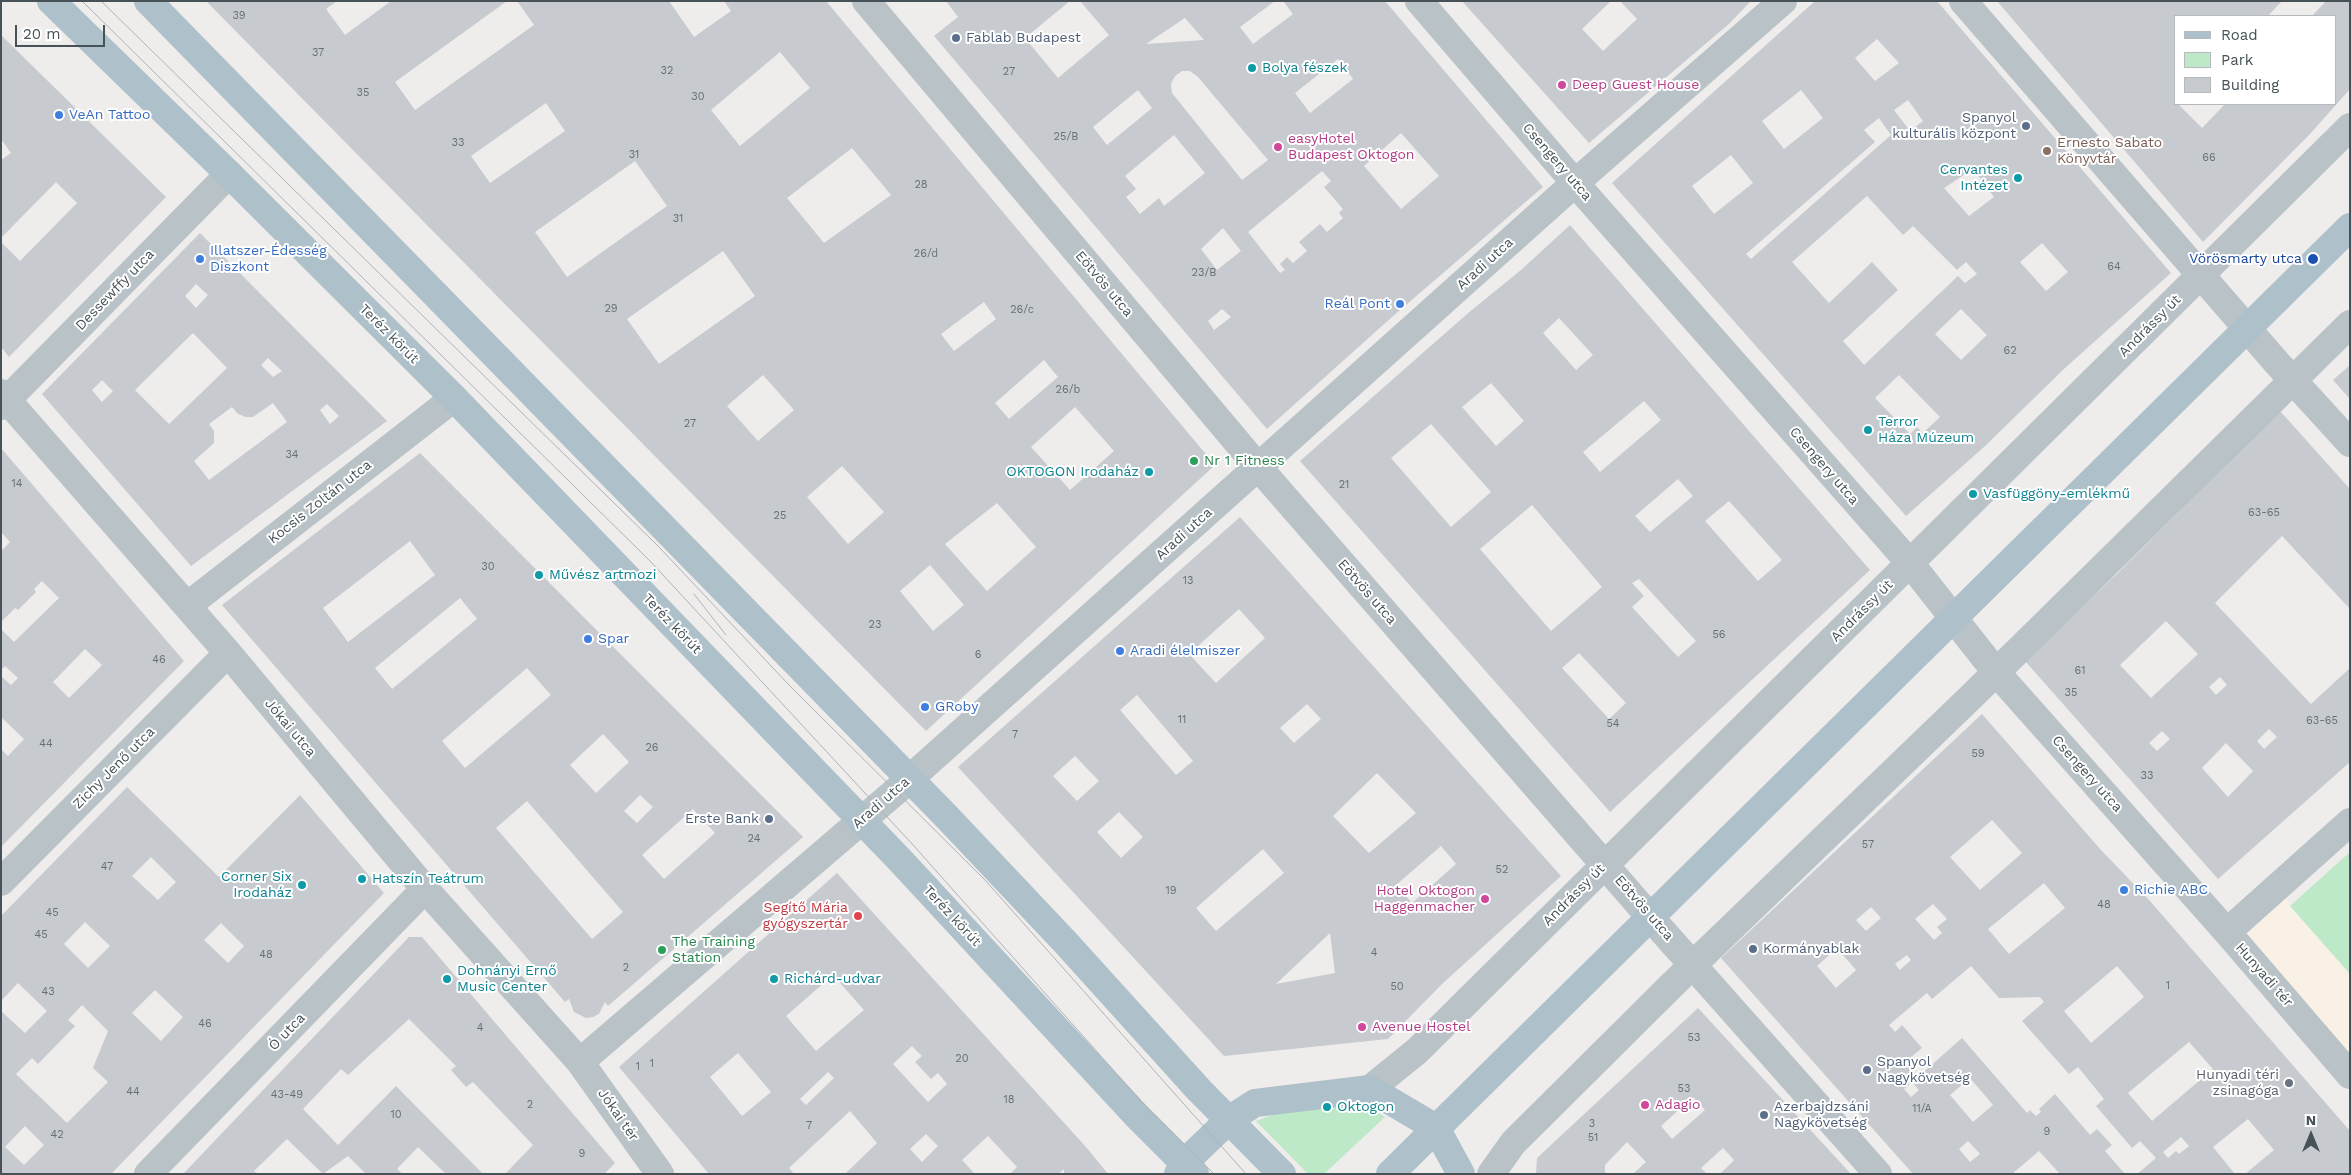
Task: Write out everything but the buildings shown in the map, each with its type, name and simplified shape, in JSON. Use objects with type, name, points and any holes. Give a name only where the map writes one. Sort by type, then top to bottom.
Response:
[{"type":"main road","name":"Teréz körút","points":[[51,1],[229,174],[454,398],[862,820],[1186,1170]]},
{"type":"main road","points":[[148,1],[909,779],[1066,943],[1199,1090],[1230,1118],[1282,1174]]},
{"type":"main road","points":[[1390,1174],[2350,227]]},
{"type":"main road","points":[[1186,1170],[1230,1118],[1255,1103],[1370,1089],[1436,1128],[1461,1174]]},
{"type":"street","name":"Eötvös utca","points":[[866,1],[1259,468],[1650,917],[1878,1174]]},
{"type":"street","name":"Csengery utca","points":[[1419,1],[1575,183],[1910,563],[1996,672],[2227,932]]},
{"type":"street","name":"Aradi utca","points":[[580,1062],[909,779],[1259,468],[1575,183],[1783,1]]},
{"type":"street","points":[[1963,1],[2202,274],[2292,380],[2350,443]]},
{"type":"street","name":"Andrássy út","points":[[1370,1089],[1417,1052],[2350,127]]},
{"type":"street","name":"Dessewffy utca","points":[[3,400],[229,174]]},
{"type":"street","points":[[1490,1174],[1513,1143],[1693,964],[1996,672],[2350,324]]},
{"type":"street","name":"Kocsis Zoltán utca","points":[[187,606],[454,398]]},
{"type":"street","name":"Jókai utca","points":[[3,400],[228,653],[425,889],[580,1062]]},
{"type":"street","name":"Zichy Jenő utca","points":[[1,882],[228,653]]},
{"type":"street","name":"Hunyadi tér","points":[[2350,822],[2227,932],[2350,1075]]},
{"type":"street","name":"Ó utca","points":[[148,1174],[425,889]]},
{"type":"street","name":"Jókai tér","points":[[580,1062],[655,1172]]},
{"type":"shaded area","points":[[2280,884],[2290,906],[2350,974],[2350,1075],[2227,932]]},
{"type":"green space","points":[[2350,852],[2350,974],[2290,906]]},
{"type":"green space","points":[[1340,1103],[1372,1108],[1385,1117],[1324,1174],[1308,1174],[1256,1121],[1282,1111]]},
{"type":"tram line","points":[[82,1],[650,561],[914,846],[1148,1109],[1214,1174]]},
{"type":"tram line","points":[[101,1],[658,546],[790,686],[985,880],[1246,1174]]},
{"type":"tram line","points":[[694,594],[726,635]]},
{"type":"place","name":"Fablab Budapest","points":[[956,38]]},
{"type":"place","name":"Bolya fészek","points":[[1252,68]]},
{"type":"place","name":"Deep Guest House","points":[[1562,85]]},
{"type":"place","name":"VeAn Tattoo","points":[[59,115]]},
{"type":"place","name":"Spanyol kulturális központ","points":[[2026,126]]},
{"type":"place","name":"easyHotel Budapest Oktogon","points":[[1278,147]]},
{"type":"place","name":"Ernesto Sabato Könyvtár","points":[[2047,151]]},
{"type":"place","name":"Cervantes Intézet","points":[[2018,178]]},
{"type":"place","name":"Illatszer-Édesség Diszkont","points":[[200,259]]},
{"type":"place","name":"Vörösmarty utca","points":[[2313,259]]},
{"type":"place","name":"Reál Pont","points":[[1400,304]]},
{"type":"place","name":"Terror Háza Múzeum","points":[[1868,430]]},
{"type":"place","name":"Nr 1 Fitness","points":[[1194,461]]},
{"type":"place","name":"OKTOGON Irodaház","points":[[1149,472]]},
{"type":"place","name":"Vasfüggöny-emlékmű","points":[[1973,494]]},
{"type":"place","name":"Művész artmozi","points":[[539,575]]},
{"type":"place","name":"Spar","points":[[588,639]]},
{"type":"place","name":"Aradi élelmiszer","points":[[1120,651]]},
{"type":"place","name":"GRoby","points":[[925,707]]},
{"type":"place","name":"Erste Bank","points":[[769,819]]},
{"type":"place","name":"Hatszín Teátrum","points":[[362,879]]},
{"type":"place","name":"Corner Six Irodaház","points":[[302,885]]},
{"type":"place","name":"Richie ABC","points":[[2124,890]]},
{"type":"place","name":"Hotel Oktogon Haggenmacher","points":[[1485,899]]},
{"type":"place","name":"Segítő Mária gyógyszertár","points":[[858,916]]},
{"type":"place","name":"Kormányablak","points":[[1753,949]]},
{"type":"place","name":"The Training Station","points":[[662,950]]},
{"type":"place","name":"Dohnányi Ernő Music Center","points":[[447,979]]},
{"type":"place","name":"Richárd-udvar","points":[[774,979]]},
{"type":"place","name":"Avenue Hostel","points":[[1362,1027]]},
{"type":"place","name":"Spanyol Nagykövetség","points":[[1867,1070]]},
{"type":"place","name":"Hunyadi téri zsinagóga","points":[[2289,1083]]},
{"type":"place","name":"Adagio","points":[[1645,1105]]},
{"type":"place","name":"Oktogon","points":[[1327,1107]]},
{"type":"place","name":"Azerbajdzsáni Nagykövetség","points":[[1764,1115]]}]
